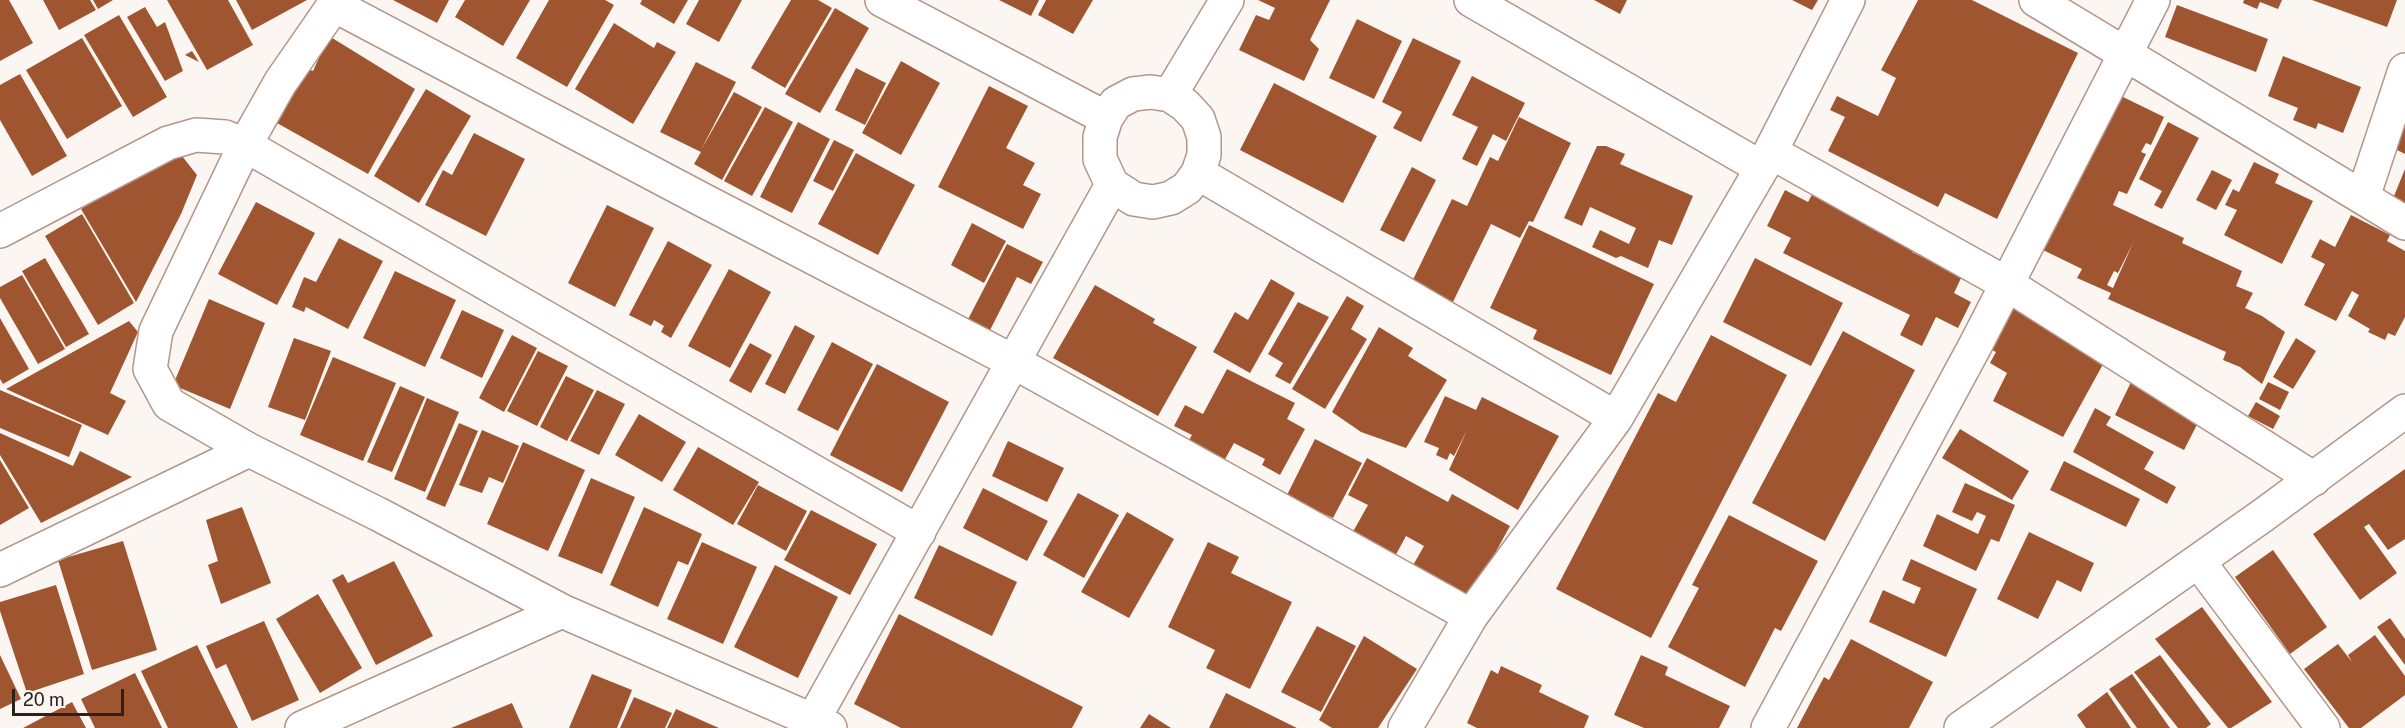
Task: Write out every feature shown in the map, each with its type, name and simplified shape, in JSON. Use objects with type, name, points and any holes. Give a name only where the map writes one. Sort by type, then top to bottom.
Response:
[{"type":"street","points":[[882,0],[1106,118]]},
{"type":"street","points":[[1170,95],[1227,0]]},
{"type":"street","points":[[1471,0],[1767,160],[2007,284],[2314,479]]},
{"type":"street","points":[[1405,728],[1471,616],[1616,418],[1767,160],[1848,0]]},
{"type":"street","points":[[2036,0],[2405,223]]},
{"type":"street","points":[[1768,728],[2007,284],[2153,0]]},
{"type":"street","points":[[1112,185],[1014,362],[919,532],[822,724],[562,611],[378,514],[249,450],[169,404],[150,369],[156,331],[245,145],[280,83],[335,2],[709,204],[1014,362],[1471,616]]},
{"type":"street","points":[[2363,197],[2405,70]]},
{"type":"street","points":[[1151,92],[1170,95],[1185,105],[1198,119],[1204,137],[1204,155],[1198,173],[1187,188],[1171,198],[1153,202],[1134,199],[1112,185],[1100,159],[1100,137],[1106,118],[1116,103],[1133,94],[1151,92]]},
{"type":"street","points":[[0,231],[168,143],[196,135],[225,137],[245,145],[919,532]]},
{"type":"street","points":[[1198,173],[1616,418]]},
{"type":"street","points":[[1961,728],[2314,479],[2405,411]]},
{"type":"street","points":[[0,570],[249,450]]},
{"type":"street","points":[[2198,561],[2323,728]]},
{"type":"street","points":[[302,728],[562,611]]},
{"type":"building","points":[[0,0],[9,0],[33,43],[0,61]]},
{"type":"building","points":[[43,0],[90,0],[96,10],[59,30]]},
{"type":"building","points":[[93,0],[113,0],[98,9]]},
{"type":"building","points":[[167,0],[228,0],[253,45],[207,70]]},
{"type":"building","points":[[236,0],[307,0],[252,30]]},
{"type":"building","points":[[393,0],[449,0],[437,23]]},
{"type":"building","points":[[465,0],[530,0],[503,46],[455,17]]},
{"type":"building","points":[[549,0],[605,0],[614,5],[567,87],[516,58]]},
{"type":"building","points":[[642,0],[688,0],[674,24],[640,4]]},
{"type":"building","points":[[699,0],[742,0],[719,42],[686,24]]},
{"type":"building","points":[[791,0],[818,0],[832,8],[785,88],[751,68]]},
{"type":"building","points":[[999,0],[1039,0],[1031,16]]},
{"type":"building","points":[[1046,0],[1093,0],[1073,34],[1038,15]]},
{"type":"building","points":[[1258,0],[1330,0],[1310,40],[1319,49],[1304,81],[1239,50],[1256,15],[1269,20],[1275,8]]},
{"type":"building","points":[[1594,0],[1627,0],[1620,14]]},
{"type":"building","points":[[1792,0],[1818,0],[1812,10]]},
{"type":"building","points":[[1918,0],[1972,0],[2078,53],[1997,219],[1945,193],[1938,207],[1828,151],[1845,117],[1830,110],[1837,96],[1878,116],[1896,78],[1881,70]]},
{"type":"building","points":[[2244,0],[2282,0],[2278,9],[2260,2],[2257,9],[2243,3]]},
{"type":"building","points":[[2312,0],[2397,0],[2387,27]]},
{"type":"building","points":[[2177,5],[2268,39],[2256,72],[2165,37]]},
{"type":"building","points":[[145,7],[157,27],[165,22],[183,71],[165,81],[127,17]]},
{"type":"building","points":[[835,8],[869,28],[820,113],[785,94]]},
{"type":"building","points":[[119,15],[167,97],[133,117],[84,35]]},
{"type":"building","points":[[1357,19],[1402,41],[1374,99],[1329,78]]},
{"type":"building","points":[[614,23],[654,48],[657,42],[676,52],[633,124],[575,89]]},
{"type":"building","points":[[329,36],[415,89],[368,174],[268,118],[306,68],[313,71]]},
{"type":"building","points":[[82,38],[122,106],[67,139],[26,70]]},
{"type":"building","points":[[1413,38],[1461,61],[1421,142],[1393,128],[1402,112],[1382,102]]},
{"type":"building","points":[[192,51],[199,62],[185,55]]},
{"type":"building","points":[[2283,56],[2361,87],[2343,133],[2318,123],[2316,129],[2293,120],[2298,108],[2268,96]]},
{"type":"building","points":[[901,61],[940,83],[901,155],[862,133]]},
{"type":"building","points":[[696,62],[736,82],[701,150],[734,92],[762,107],[722,180],[694,164],[701,152],[660,132]]},
{"type":"building","points":[[856,68],[886,83],[865,125],[835,110]]},
{"type":"building","points":[[20,74],[67,156],[32,176],[0,120],[0,85]]},
{"type":"building","points":[[1472,76],[1525,103],[1506,141],[1493,134],[1477,166],[1462,159],[1478,127],[1452,115]]},
{"type":"building","points":[[1274,83],[1377,136],[1343,203],[1240,150]]},
{"type":"building","points":[[989,86],[1028,106],[1006,148],[1035,163],[1023,185],[1041,194],[1023,229],[938,187]]},
{"type":"building","points":[[426,89],[471,116],[419,203],[374,176]]},
{"type":"building","points":[[2119,95],[2164,117],[2151,145],[2146,143],[2141,152],[2146,154],[2127,194],[2119,191],[2113,205],[2184,238],[2182,243],[2242,271],[2236,286],[2253,293],[2245,308],[2262,316],[2285,332],[2262,384],[2240,367],[2223,360],[2226,352],[2108,299],[2111,293],[2077,278],[2082,269],[2043,250]],"holes":[[[2133,243],[2113,288],[2107,285],[2114,271],[2118,273]]]},
{"type":"building","points":[[765,107],[793,122],[752,196],[724,181]]},
{"type":"building","points":[[1519,117],[1571,143],[1533,222],[1529,221],[1520,238],[1491,224],[1449,310],[1408,290],[1452,199],[1467,206],[1490,157],[1498,161]]},
{"type":"building","points":[[798,122],[830,139],[792,213],[760,197]]},
{"type":"building","points":[[2168,122],[2199,138],[2162,209],[2154,205],[2162,191],[2139,179]]},
{"type":"building","points":[[2405,124],[2405,154],[2395,149]]},
{"type":"building","points":[[474,133],[525,159],[486,236],[425,205],[443,170],[452,175]]},
{"type":"building","points":[[834,140],[854,150],[833,191],[813,181]]},
{"type":"building","points":[[1597,146],[1606,146],[1625,154],[1620,164],[1693,196],[1672,245],[1659,240],[1648,268],[1621,256],[1616,258],[1592,247],[1600,230],[1629,244],[1636,228],[1590,207],[1582,226],[1564,218]]},
{"type":"building","points":[[178,151],[197,175],[181,214],[136,302],[81,209]]},
{"type":"building","points":[[856,153],[915,185],[878,255],[818,224]]},
{"type":"building","points":[[2254,162],[2279,174],[2275,183],[2313,201],[2282,264],[2224,235],[2237,210],[2225,205],[2233,189],[2239,192]]},
{"type":"building","points":[[1412,167],[1436,180],[1404,242],[1380,230]]},
{"type":"building","points":[[2405,169],[2405,207],[2392,201]]},
{"type":"building","points":[[2212,170],[2232,180],[2216,210],[2196,200]]},
{"type":"building","points":[[1815,189],[1918,240],[1912,252],[1962,276],[1954,293],[1971,302],[1958,328],[1936,317],[1922,346],[1900,335],[1910,315],[1783,253],[1791,238],[1767,226],[1785,190],[1808,202]]},
{"type":"building","points":[[256,202],[315,233],[277,305],[218,274]]},
{"type":"building","points":[[607,205],[654,228],[615,307],[568,283]]},
{"type":"building","points":[[82,214],[134,303],[98,325],[45,236]]},
{"type":"building","points":[[2351,215],[2390,235],[2387,241],[2405,251],[2405,317],[2395,336],[2388,333],[2385,340],[2368,332],[2370,329],[2348,316],[2359,295],[2352,291],[2336,321],[2304,305],[2325,264],[2311,257],[2320,239],[2335,247]]},
{"type":"building","points":[[972,223],[1006,241],[984,283],[951,265]]},
{"type":"building","points":[[1529,225],[1654,284],[1611,375],[1533,339],[1537,330],[1490,308]]},
{"type":"building","points":[[339,238],[383,261],[348,329],[306,307],[304,312],[292,307],[304,277],[316,282]]},
{"type":"building","points":[[668,241],[712,265],[671,338],[661,332],[664,326],[654,320],[651,326],[629,315]]},
{"type":"building","points":[[1007,244],[1043,262],[1031,284],[1017,277],[985,340],[963,329]]},
{"type":"building","points":[[45,258],[89,334],[66,347],[22,271]]},
{"type":"building","points":[[1755,258],[1843,303],[1811,366],[1723,322]]},
{"type":"building","points":[[729,269],[771,292],[730,368],[688,346]]},
{"type":"building","points":[[395,271],[456,300],[425,367],[363,338]]},
{"type":"building","points":[[22,275],[65,349],[38,364],[0,298],[0,287]]},
{"type":"building","points":[[1271,279],[1295,293],[1250,373],[1213,352],[1235,312],[1248,320]]},
{"type":"building","points":[[1095,285],[1155,319],[1153,323],[1197,347],[1158,416],[1053,358]]},
{"type":"building","points":[[1347,296],[1364,306],[1351,329],[1367,339],[1325,409],[1292,389]]},
{"type":"building","points":[[209,299],[265,323],[230,409],[173,385]]},
{"type":"building","points":[[1298,302],[1329,317],[1290,384],[1275,376],[1283,363],[1268,354]]},
{"type":"building","points":[[2016,305],[2107,357],[2063,437],[1993,401],[2007,373],[1990,363],[1996,352],[1990,349]]},
{"type":"building","points":[[462,310],[504,330],[482,378],[440,358]]},
{"type":"building","points":[[0,318],[29,369],[3,384],[0,379]]},
{"type":"building","points":[[129,321],[138,332],[110,393],[126,401],[108,435],[6,389]]},
{"type":"building","points":[[795,325],[815,336],[785,394],[765,384]]},
{"type":"building","points":[[1379,327],[1413,348],[1408,356],[1447,380],[1406,448],[1361,432],[1332,412]]},
{"type":"building","points":[[1843,331],[1915,370],[1825,541],[1752,503]]},
{"type":"building","points":[[512,335],[537,348],[504,412],[479,398]]},
{"type":"building","points":[[1711,335],[1787,375],[1651,638],[1556,589],[1658,393],[1676,402]]},
{"type":"building","points":[[294,338],[331,351],[305,420],[268,407]]},
{"type":"building","points":[[2296,338],[2316,351],[2293,389],[2273,377]]},
{"type":"building","points":[[832,342],[873,364],[838,431],[797,410]]},
{"type":"building","points":[[750,343],[772,355],[751,393],[729,381]]},
{"type":"building","points":[[538,351],[568,366],[537,426],[507,411]]},
{"type":"building","points":[[333,357],[396,383],[363,461],[300,435]]},
{"type":"building","points":[[877,364],[949,402],[902,492],[830,455]]},
{"type":"building","points":[[1227,369],[1295,403],[1287,419],[1305,429],[1280,475],[1262,465],[1265,459],[1234,443],[1218,472],[1182,452],[1192,435],[1174,426],[1185,405],[1203,414]]},
{"type":"building","points":[[2135,374],[2205,409],[2184,450],[2115,415]]},
{"type":"building","points":[[566,376],[594,390],[567,441],[540,427]]},
{"type":"building","points":[[2268,382],[2289,392],[2280,410],[2259,399]]},
{"type":"building","points":[[400,386],[425,397],[392,472],[367,462]]},
{"type":"building","points":[[0,390],[82,425],[69,457],[0,428]]},
{"type":"building","points":[[597,390],[625,404],[599,455],[570,441]]},
{"type":"building","points":[[1445,396],[1476,410],[1482,397],[1559,436],[1518,510],[1449,470],[1467,430],[1454,456],[1450,453],[1447,460],[1436,455],[1439,448],[1424,442]]},
{"type":"building","points":[[427,398],[459,412],[425,492],[394,479]]},
{"type":"building","points":[[2256,402],[2280,416],[2273,429],[2248,416]]},
{"type":"building","points":[[2095,408],[2111,417],[2106,425],[2154,452],[2144,469],[2176,487],[2167,504],[2073,452]]},
{"type":"building","points":[[639,414],[686,442],[662,482],[615,455]]},
{"type":"building","points":[[459,423],[478,431],[445,507],[426,499]]},
{"type":"building","points":[[1960,429],[2029,471],[2012,500],[1942,458]]},
{"type":"building","points":[[482,430],[519,446],[503,483],[489,477],[482,493],[459,485]]},
{"type":"building","points":[[0,433],[73,466],[80,451],[132,477],[41,523],[0,455]]},
{"type":"building","points":[[1315,439],[1362,463],[1333,518],[1286,497]]},
{"type":"building","points":[[1008,441],[1064,468],[1047,502],[992,476]]},
{"type":"building","points":[[523,442],[585,470],[548,551],[487,524]]},
{"type":"building","points":[[698,447],[759,482],[733,525],[673,490]]},
{"type":"building","points":[[1367,458],[1448,502],[1452,494],[1510,526],[1470,599],[1412,567],[1424,546],[1406,536],[1393,560],[1350,537],[1368,505],[1348,495]]},
{"type":"building","points":[[0,460],[29,508],[0,525]]},
{"type":"building","points":[[2064,461],[2140,499],[2126,527],[2050,490]]},
{"type":"building","points":[[2405,469],[2405,539],[2388,550],[2369,524],[2364,527],[2397,573],[2360,600],[2313,534]]},
{"type":"building","points":[[591,478],[635,497],[602,574],[558,556]]},
{"type":"building","points":[[1965,483],[2015,505],[1999,542],[1991,539],[1976,571],[1923,546],[1937,514],[1978,534],[1986,516],[1977,512],[1972,521],[1952,512]]},
{"type":"building","points":[[758,485],[807,511],[786,551],[737,524]]},
{"type":"building","points":[[983,488],[1048,521],[1027,561],[963,528]]},
{"type":"building","points":[[1078,493],[1119,515],[1084,578],[1043,555]]},
{"type":"building","points":[[242,507],[271,583],[221,604],[208,565],[218,561],[206,520]]},
{"type":"building","points":[[644,507],[702,534],[688,565],[678,561],[658,607],[610,585]]},
{"type":"building","points":[[811,510],[877,544],[850,595],[784,560]]},
{"type":"building","points":[[1127,512],[1174,539],[1129,618],[1081,592]]},
{"type":"building","points":[[1729,515],[1818,561],[1781,631],[1775,628],[1745,687],[1668,647],[1699,588],[1692,585]]},
{"type":"building","points":[[2029,532],[2094,563],[2081,592],[2057,580],[2038,619],[1997,599]]},
{"type":"building","points":[[123,541],[157,650],[92,670],[58,560]]},
{"type":"building","points":[[702,542],[757,567],[723,644],[667,619]]},
{"type":"building","points":[[1208,542],[1239,557],[1231,573],[1292,602],[1250,689],[1206,668],[1215,650],[1168,627]]},
{"type":"building","points":[[939,545],[1017,582],[992,636],[914,598]]},
{"type":"building","points":[[2273,550],[2327,627],[2290,654],[2235,577]]},
{"type":"building","points":[[1911,559],[1977,589],[1946,657],[1869,622],[1883,590],[1914,604],[1921,588],[1902,580]]},
{"type":"building","points":[[394,561],[433,636],[376,665],[332,580],[343,574],[348,583]]},
{"type":"building","points":[[775,565],[838,597],[798,678],[734,647]]},
{"type":"building","points":[[56,585],[84,674],[27,693],[0,611],[0,602]]},
{"type":"building","points":[[318,594],[362,668],[320,693],[276,619]]},
{"type":"building","points":[[2202,607],[2272,702],[2231,728],[2228,728],[2155,639]]},
{"type":"building","points":[[899,614],[1083,707],[1072,728],[901,728],[854,704]]},
{"type":"building","points":[[2390,618],[2405,639],[2405,665],[2377,627]]},
{"type":"building","points":[[264,621],[299,700],[252,721],[226,664],[216,669],[206,646]]},
{"type":"building","points":[[1317,626],[1356,646],[1321,712],[1281,692]]},
{"type":"building","points":[[2375,635],[2405,676],[2405,695],[2361,728],[2349,728],[2304,669],[2338,644],[2352,662],[2348,655]]},
{"type":"building","points":[[1364,636],[1417,669],[1378,728],[1332,728],[1319,720]]},
{"type":"building","points":[[1851,639],[1933,682],[1909,728],[1797,728],[1824,677],[1829,680]]},
{"type":"building","points":[[197,645],[238,728],[168,728],[141,671]]},
{"type":"building","points":[[0,655],[21,699],[0,709]]},
{"type":"building","points":[[1641,655],[1668,667],[1665,675],[1730,706],[1719,728],[1644,728],[1614,715]]},
{"type":"building","points":[[2160,655],[2211,724],[2206,728],[2178,728],[2134,672]]},
{"type":"building","points":[[1501,666],[1542,685],[1539,692],[1589,716],[1584,728],[1477,728],[1467,723],[1491,670],[1498,674]]},
{"type":"building","points":[[135,673],[162,728],[95,728],[81,699]]},
{"type":"building","points":[[592,674],[632,690],[617,728],[569,728]]},
{"type":"building","points":[[2132,674],[2170,728],[2137,728],[2109,689]]},
{"type":"building","points":[[2107,692],[2131,728],[2086,728],[2077,715]]},
{"type":"building","points":[[1226,693],[1297,728],[1209,728]]},
{"type":"building","points":[[634,697],[672,713],[665,728],[620,728]]},
{"type":"building","points":[[72,702],[86,728],[23,728]]},
{"type":"building","points":[[512,703],[523,728],[451,728]]},
{"type":"building","points":[[676,709],[719,728],[667,728]]},
{"type":"building","points":[[1149,714],[1171,728],[1140,728]]}]
